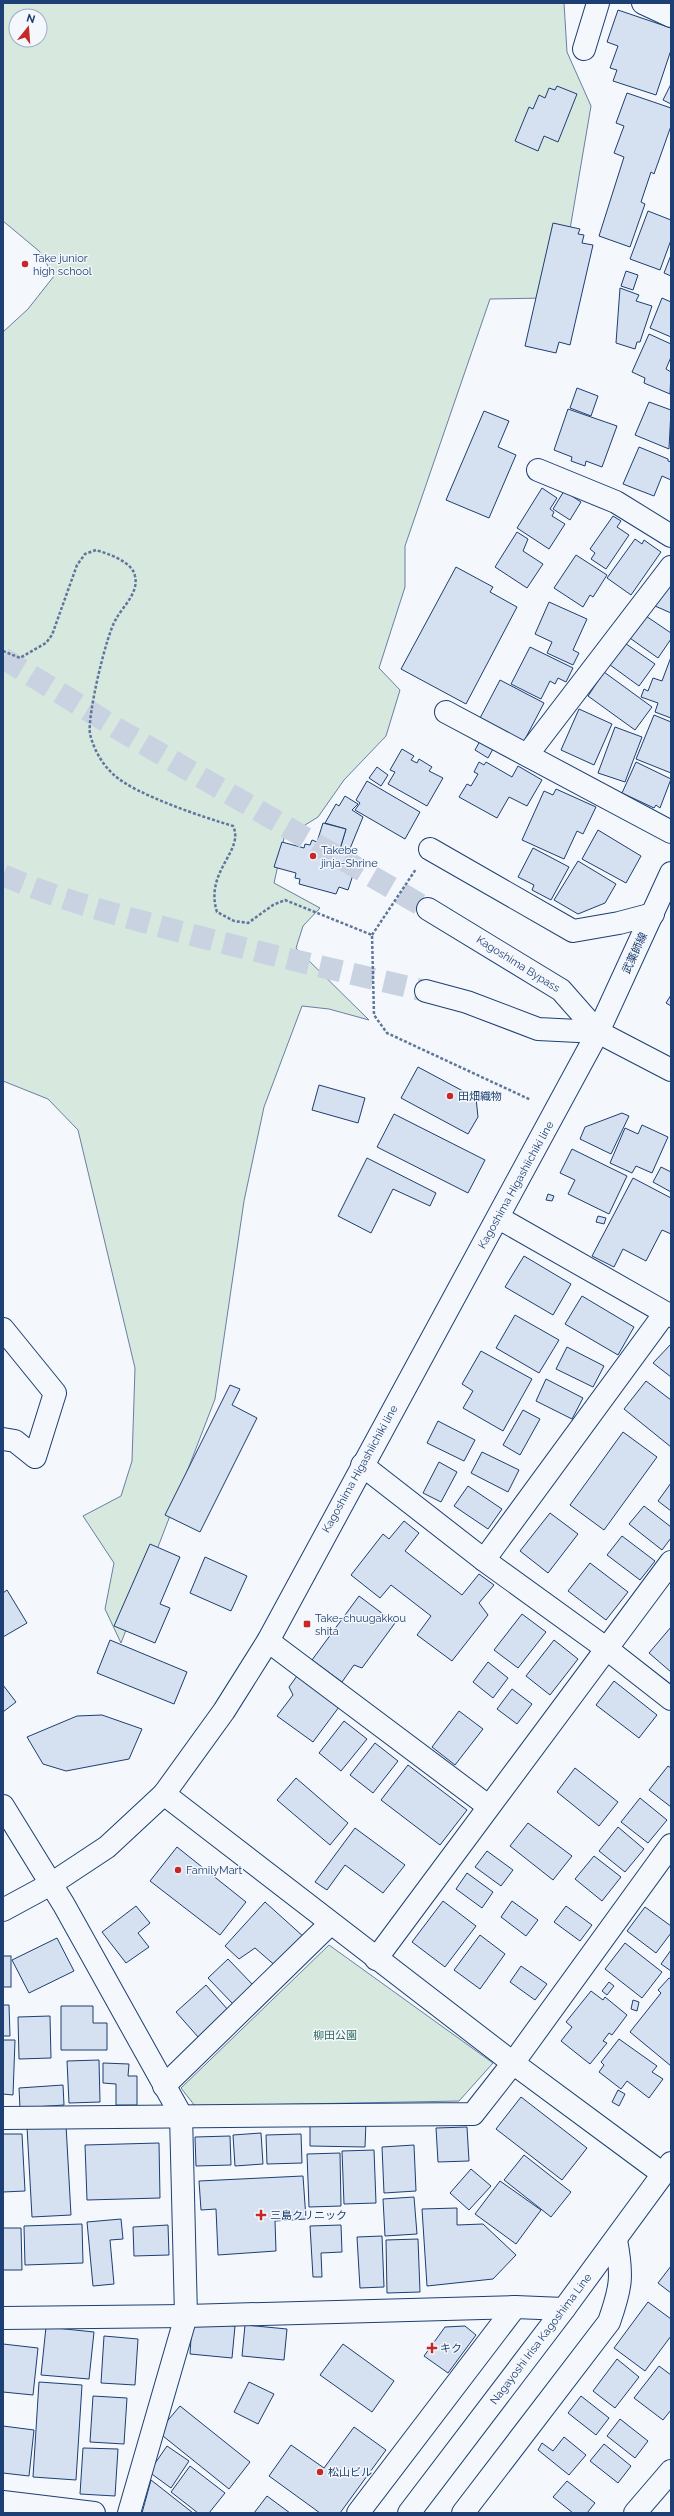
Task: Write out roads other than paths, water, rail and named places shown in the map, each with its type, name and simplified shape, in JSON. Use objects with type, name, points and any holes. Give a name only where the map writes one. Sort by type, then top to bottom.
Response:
[{"type":"main road","points":[[584,49],[598,3]]},
{"type":"main road","points":[[643,3],[671,16]]},
{"type":"main road","points":[[538,470],[616,502],[671,536]]},
{"type":"main road","points":[[527,755],[671,567]]},
{"type":"main road","points":[[446,712],[671,832]]},
{"type":"main road","points":[[430,849],[574,931],[619,923],[652,914]]},
{"type":"main road","name":"武薬師線","points":[[598,1032],[671,873]]},
{"type":"main road","name":"Kagoshima Bypass","points":[[428,909],[561,990],[598,1032]]},
{"type":"main road","points":[[426,991],[467,1002],[538,1029],[598,1032],[671,1070]]},
{"type":"main road","name":"Kagoshima Higashiichiki line","points":[[3,1910],[51,1884],[107,1847],[164,1794],[224,1711],[268,1641],[362,1465],[498,1218],[598,1032]]},
{"type":"main road","points":[[484,1560],[668,1315],[498,1218]]},
{"type":"main road","points":[[3,1329],[55,1393],[35,1457],[15,1441],[3,1439]]},
{"type":"main road","points":[[362,1465],[484,1560],[607,1649],[671,1699]]},
{"type":"main road","points":[[376,1959],[488,1806],[671,1562]]},
{"type":"main road","points":[[268,1641],[488,1806]]},
{"type":"main road","points":[[164,1794],[330,1924],[513,2063],[668,2172]]},
{"type":"main road","points":[[3,1806],[51,1884],[181,2115],[186,2316],[129,2513]]},
{"type":"main road","points":[[3,2118],[181,2115],[473,2114],[513,2063],[671,1845]]},
{"type":"main road","points":[[164,2086],[330,1924]]},
{"type":"main road","name":"Nagayoshi Irisa Kagoshima Line","points":[[409,2513],[668,2172]]},
{"type":"main road","points":[[463,2513],[609,2322],[620,2290],[621,2266],[616,2240]]},
{"type":"main road","points":[[358,2513],[515,2307]]},
{"type":"main road","points":[[3,2318],[186,2316],[515,2307],[564,2309]]},
{"type":"main road","points":[[635,2513],[671,2472]]},
{"type":"main road","points":[[3,2502],[94,2513]]},
{"type":"tunnel","points":[[3,658],[123,732],[428,909]]},
{"type":"tunnel","points":[[3,875],[65,899],[128,918],[234,946],[426,991]]},
{"type":"place","name":"Take junior high school","points":[[25,264]]},
{"type":"place","name":"Takebe jinja-Shrine","points":[[313,856]]},
{"type":"place","name":"田畑織物","points":[[450,1096]]},
{"type":"place","name":"Take-chuugakkou shita","points":[[307,1624]]},
{"type":"place","name":"FamilyMart","points":[[178,1870]]},
{"type":"place","name":"三島クリニック","points":[[261,2215]]},
{"type":"place","name":"キク","points":[[432,2348]]},
{"type":"place","name":"松山ビル","points":[[320,2472]]},
{"type":"park label","name":"柳田公園","points":[[335,2035]]}]
